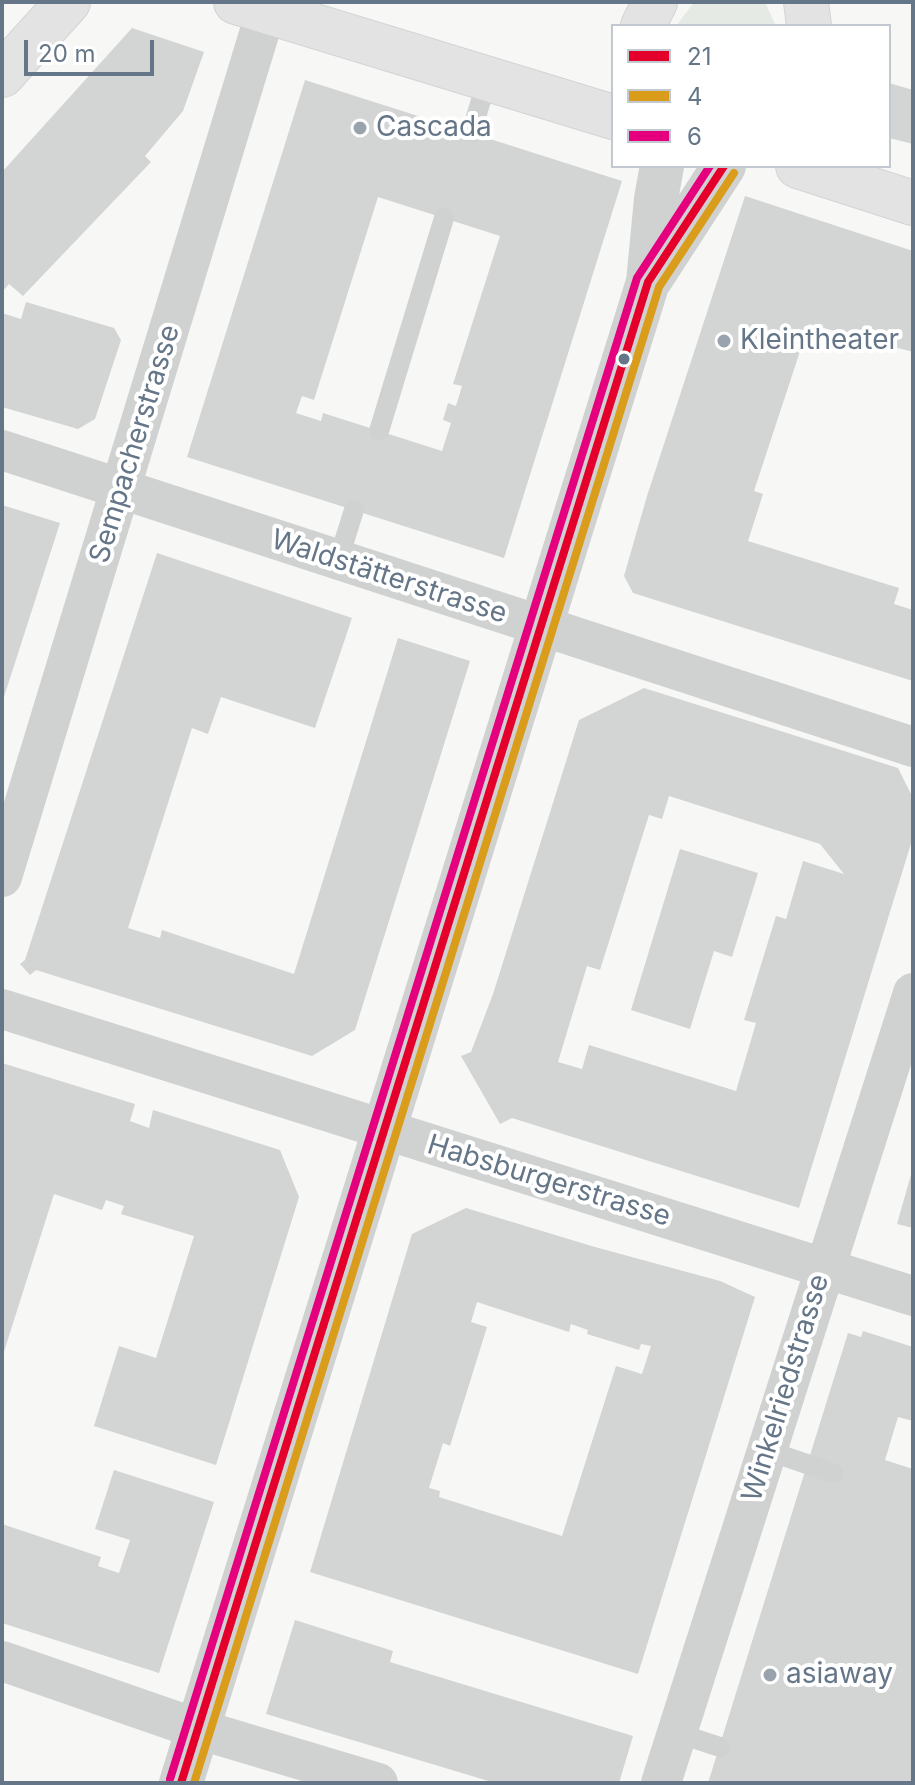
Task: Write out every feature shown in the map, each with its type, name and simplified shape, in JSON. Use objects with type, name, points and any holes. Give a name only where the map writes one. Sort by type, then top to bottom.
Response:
[{"type":"main road","points":[[2,75],[68,2]]},
{"type":"main road","points":[[644,24],[655,2]]},
{"type":"main road","points":[[806,2],[809,24]]},
{"type":"main road","points":[[257,5],[487,81],[611,116]]},
{"type":"main road","points":[[804,168],[913,203]]},
{"type":"street","name":"Sempacherstrasse","points":[[2,877],[121,491],[257,5]]},
{"type":"street","points":[[181,1783],[648,282],[662,168]]},
{"type":"street","points":[[648,282],[723,168]]},
{"type":"street","name":"Waldstätterstrasse","points":[[2,450],[913,747]]},
{"type":"street","name":"Winkelriedstrasse","points":[[661,1783],[913,993]]},
{"type":"street","name":"Habsburgerstrasse","points":[[2,1009],[913,1296]]},
{"type":"street","points":[[2,1661],[198,1729],[378,1783]]},
{"type":"lane","points":[[471,133],[487,81]]},
{"type":"lane","points":[[379,431],[444,218]]},
{"type":"lane","points":[[338,561],[354,510]]},
{"type":"lane","points":[[766,1450],[833,1473]]},
{"type":"lane","points":[[677,1733],[720,1747]]},
{"type":"shaded area","points":[[694,2],[765,2],[775,24],[678,24]]},
{"type":"building","points":[[132,28],[204,52],[183,111],[145,156],[151,162],[23,296],[9,284],[2,292],[2,172]]},
{"type":"building","points":[[305,80],[622,181],[504,558],[187,457]],"holes":[[[378,197],[500,236],[453,384],[462,386],[456,406],[448,403],[443,420],[451,423],[442,451],[323,413],[321,421],[296,413],[302,396],[314,400]]]},
{"type":"building","points":[[891,84],[913,90],[913,144],[891,138]]},
{"type":"building","points":[[745,196],[913,251],[913,352],[809,324],[754,491],[763,494],[748,541],[899,588],[894,604],[913,610],[913,681],[633,593],[624,576]]},
{"type":"building","points":[[26,302],[114,328],[121,340],[95,419],[78,429],[2,407],[2,313],[21,319]]},
{"type":"building","points":[[2,505],[60,523],[3,700],[2,699]]},
{"type":"building","points":[[157,553],[352,618],[315,728],[221,697],[208,734],[192,728],[128,928],[160,938],[162,930],[294,974],[398,638],[470,661],[355,1030],[312,1056],[36,970],[30,975],[20,964],[25,960]]},
{"type":"building","points":[[644,688],[898,768],[913,798],[913,837],[799,1208],[512,1118],[500,1124],[461,1056],[471,1052],[493,994],[579,720]],"holes":[[[669,796],[820,844],[844,874],[803,861],[786,919],[776,916],[744,1020],[756,1023],[736,1091],[589,1045],[582,1069],[558,1062],[587,966],[600,970],[649,815],[662,819]]]},
{"type":"building","points":[[680,849],[758,873],[732,957],[714,951],[690,1029],[631,1010]]},
{"type":"building","points":[[2,1063],[135,1104],[130,1121],[149,1128],[153,1110],[280,1150],[299,1197],[216,1465],[94,1426],[119,1346],[156,1358],[194,1236],[121,1214],[124,1206],[106,1200],[102,1210],[54,1194],[2,1358]]},
{"type":"building","points":[[913,1171],[913,1228],[897,1224]]},
{"type":"building","points":[[466,1208],[720,1281],[755,1297],[638,1674],[310,1572],[412,1234]],"holes":[[[477,1302],[569,1332],[571,1324],[588,1330],[587,1334],[639,1350],[641,1344],[651,1346],[642,1374],[616,1366],[562,1536],[439,1497],[440,1491],[429,1488],[443,1443],[450,1446],[487,1327],[471,1322]]]},
{"type":"building","points":[[863,1331],[913,1347],[913,1421],[898,1417],[885,1460],[913,1469],[913,1783],[708,1783],[848,1333],[861,1337]]},
{"type":"building","points":[[114,1470],[214,1502],[159,1673],[2,1623],[2,1524],[101,1557],[98,1566],[119,1573],[130,1540],[95,1529]]},
{"type":"building","points":[[295,1620],[393,1651],[390,1662],[633,1736],[619,1783],[495,1783],[266,1714]]},
{"type":"transit line","name":"6","points":[[170,1779],[637,278],[709,168]]},
{"type":"transit line","name":"21","points":[[181,1783],[648,282],[723,168]]},
{"type":"transit line","name":"4","points":[[194,1783],[659,287],[734,173]]},
{"type":"place","name":"Cascada","points":[[360,128]]},
{"type":"place","name":"Kleintheater","points":[[724,341]]},
{"type":"place","name":"asiaway","points":[[770,1675]]}]
